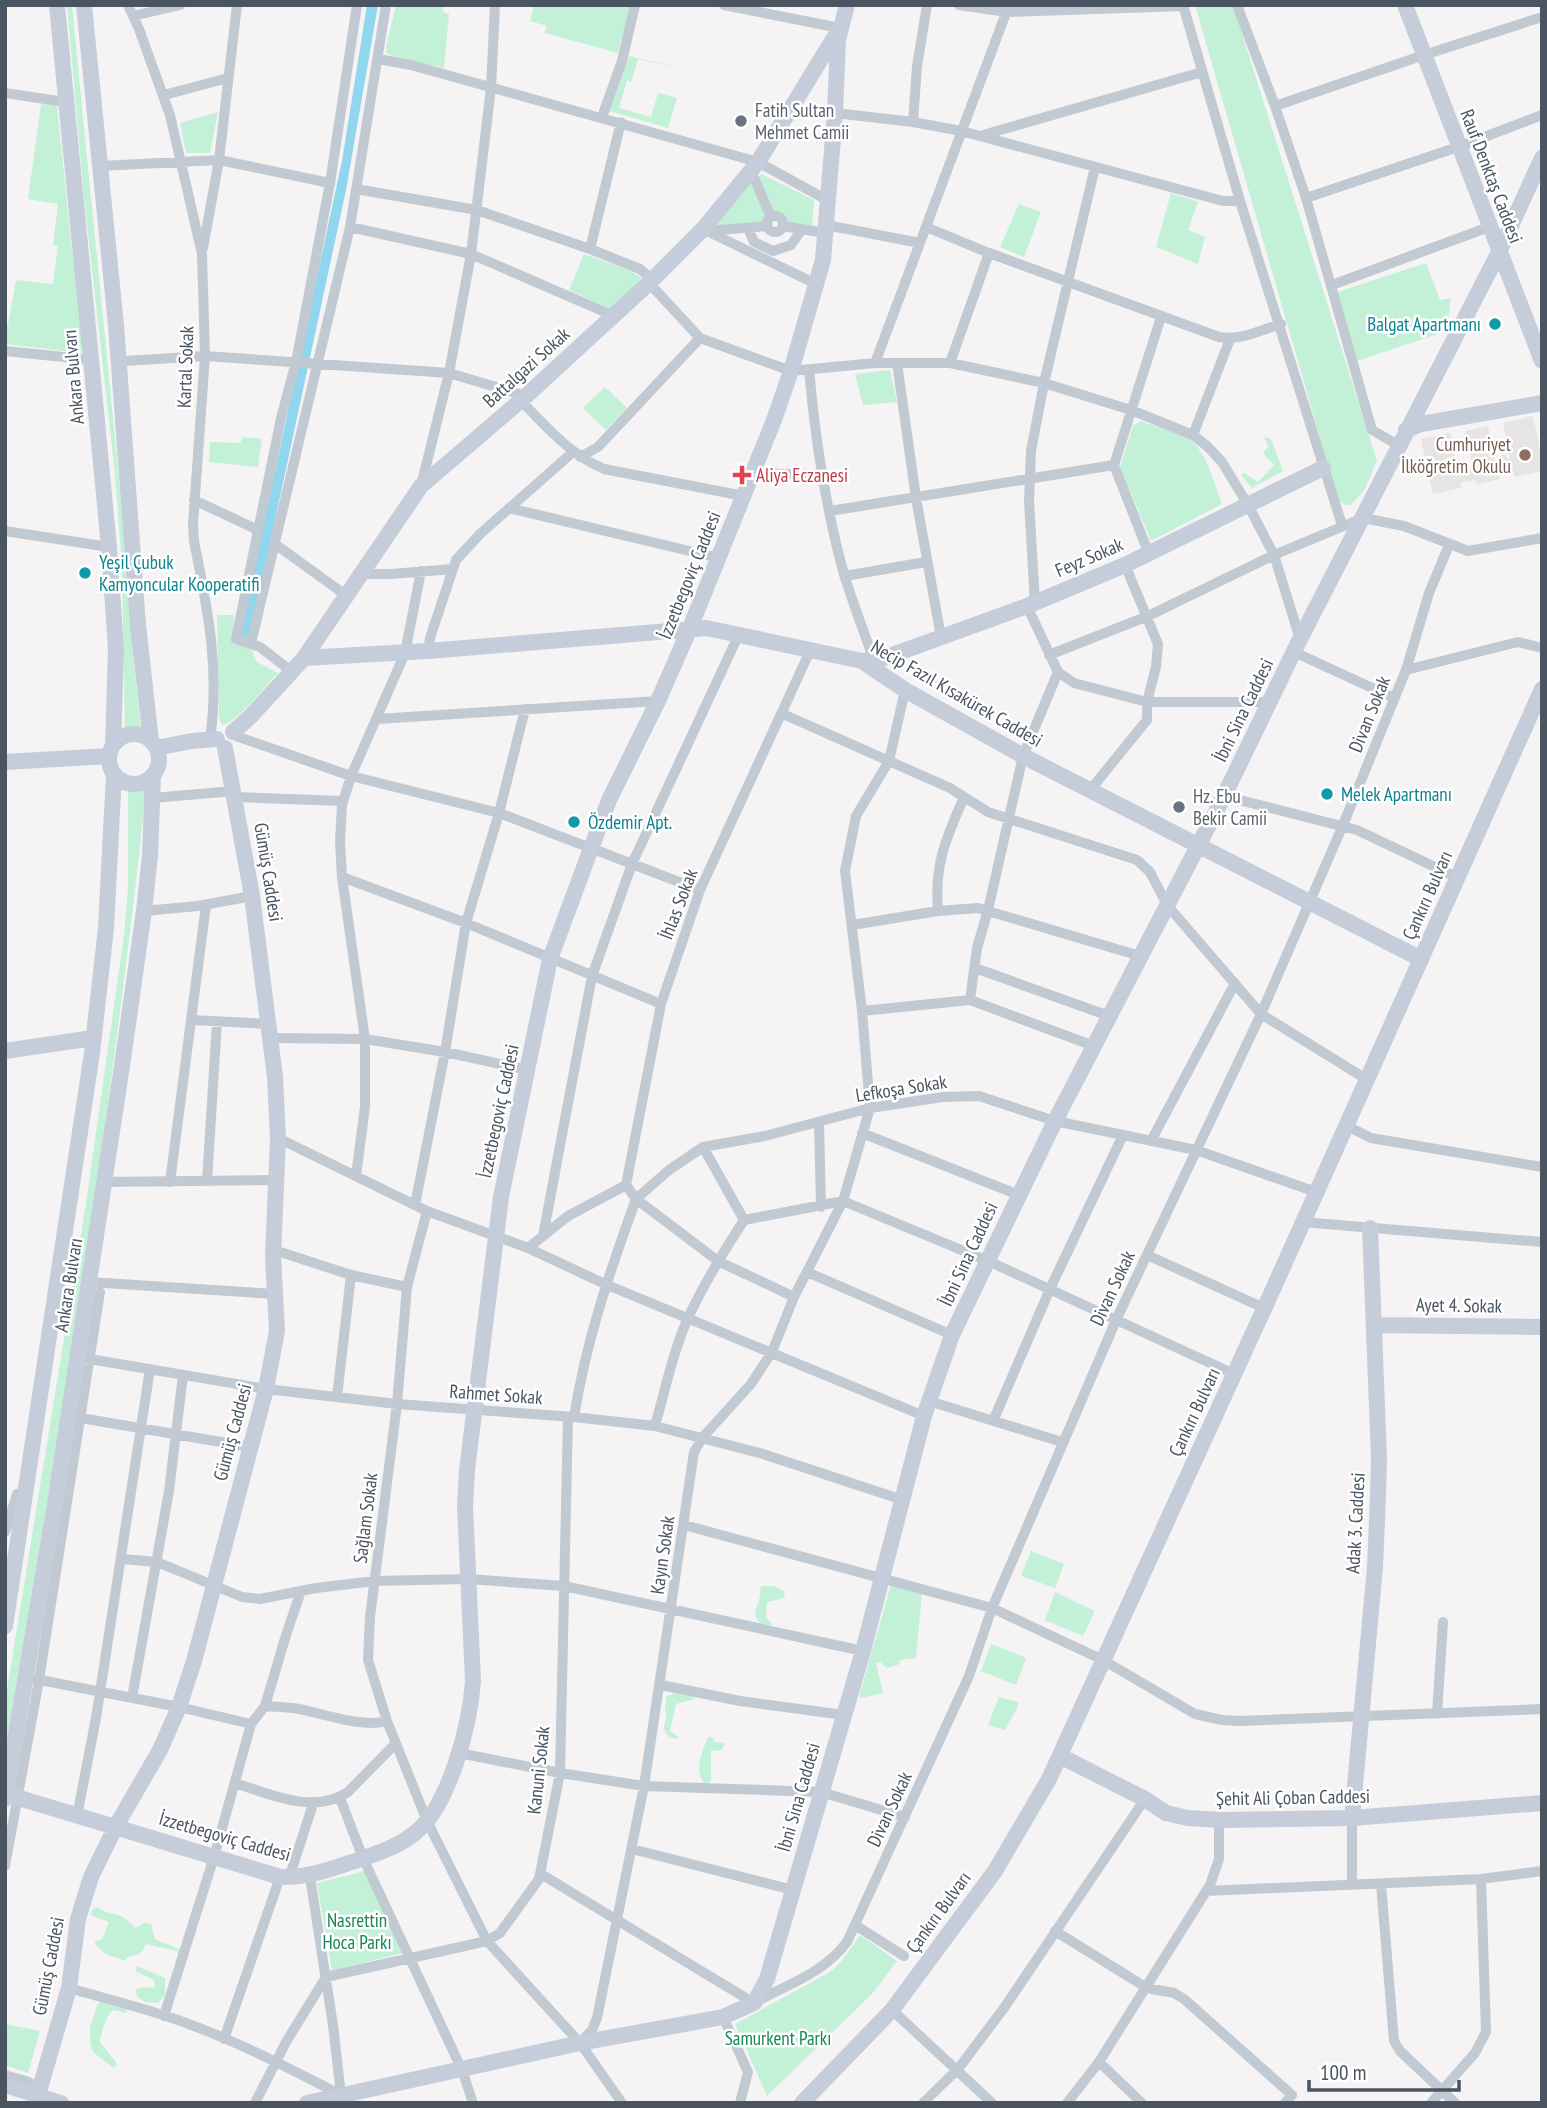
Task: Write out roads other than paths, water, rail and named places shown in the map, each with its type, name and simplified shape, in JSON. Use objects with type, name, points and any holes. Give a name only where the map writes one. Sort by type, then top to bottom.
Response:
[{"type":"street","name":"Ankara Bulvarı","points":[[57,5],[109,547],[116,649],[111,751]]},
{"type":"street","points":[[84,5],[116,325],[138,625],[154,744],[159,762],[153,775],[136,784],[124,782],[114,774],[111,751],[122,737],[134,734],[154,744],[224,739],[351,776],[499,813],[700,890]]},
{"type":"street","name":"Kartal Sokak","points":[[128,5],[164,95],[202,254],[205,356],[194,500],[194,541],[213,645],[215,700],[224,739]]},
{"type":"street","points":[[133,16],[180,5]]},
{"type":"street","points":[[202,254],[219,160],[237,5]]},
{"type":"street","points":[[291,671],[260,647],[236,639],[296,362],[330,183],[357,5]]},
{"type":"street","points":[[251,643],[315,363],[350,227],[386,5]]},
{"type":"street","points":[[421,486],[449,373],[471,254],[491,88],[495,5]]},
{"type":"street","points":[[602,117],[622,61],[635,5]]},
{"type":"street","points":[[724,5],[840,28]]},
{"type":"street","name":"İzzetbegoviç Caddesi","points":[[9,1797],[285,1877],[310,1877],[404,1841],[427,1821],[440,1799],[468,1723],[473,1681],[465,1491],[496,1237],[550,959],[621,773],[658,701],[690,628],[791,371],[823,260],[840,28],[846,5]]},
{"type":"street","points":[[913,122],[917,66],[928,5]]},
{"type":"street","points":[[958,5],[1008,8],[1184,6],[1240,201],[1281,324],[1342,525]]},
{"type":"street","points":[[1237,5],[1306,198],[1372,430],[1402,438],[1422,424],[1542,402]]},
{"type":"street","name":"Rauf Denktaş Caddesi","points":[[1405,5],[1542,361]]},
{"type":"street","points":[[875,363],[1008,8]]},
{"type":"street","points":[[1275,106],[1542,17]]},
{"type":"street","name":"Battalgazi Sokak","points":[[224,739],[250,718],[304,658],[421,486],[523,398],[706,230],[754,166],[840,28]]},
{"type":"street","points":[[378,59],[411,65],[621,122],[754,166],[827,200]]},
{"type":"street","points":[[980,136],[1202,72]]},
{"type":"street","points":[[164,95],[228,78]]},
{"type":"street","points":[[5,93],[65,102]]},
{"type":"street","points":[[835,113],[913,122],[961,131],[1223,201],[1240,201]]},
{"type":"street","points":[[1306,198],[1458,147],[1542,115]]},
{"type":"street","points":[[590,249],[621,122]]},
{"type":"street","name":"İbni Sina Caddesi","points":[[754,2003],[767,1979],[863,1651],[927,1409],[953,1335],[1055,1121],[1224,796],[1297,645],[1499,252],[1542,158]]},
{"type":"street","points":[[100,166],[219,160],[330,183]]},
{"type":"street","points":[[754,166],[774,225],[773,251]]},
{"type":"street","points":[[1095,167],[1044,383],[1031,451],[1031,604],[1058,672],[1074,683],[1147,702],[1270,702]]},
{"type":"street","points":[[356,189],[477,210],[640,269],[700,338],[791,371],[875,363],[950,363],[1044,383],[1131,410],[1193,435],[1222,462],[1274,555],[1297,645],[1394,698]]},
{"type":"street","points":[[706,230],[774,225],[826,229],[920,243]]},
{"type":"street","points":[[350,227],[471,254],[614,316]]},
{"type":"street","points":[[926,227],[989,253],[1219,337],[1230,339],[1281,324]]},
{"type":"street","points":[[1332,285],[1489,227]]},
{"type":"street","points":[[748,228],[754,242],[773,251],[792,246],[802,229]]},
{"type":"street","points":[[706,230],[816,284]]},
{"type":"street","points":[[950,363],[989,253]]},
{"type":"street","points":[[1149,554],[1114,465],[1161,317]]},
{"type":"street","points":[[428,652],[453,569],[463,551],[509,508],[576,455],[598,447],[700,338]]},
{"type":"street","points":[[1193,435],[1230,339]]},
{"type":"street","points":[[5,351],[93,360]]},
{"type":"street","points":[[125,361],[205,356],[449,373],[523,398],[576,455],[604,469],[744,496]]},
{"type":"street","points":[[897,363],[926,562],[941,637]]},
{"type":"street","points":[[808,369],[822,475],[868,660]]},
{"type":"street","points":[[830,511],[1114,465]]},
{"type":"street","name":"Feyz Sokak","points":[[868,660],[1031,604],[1125,565],[1323,468]]},
{"type":"street","points":[[753,473],[822,475]]},
{"type":"street","points":[[194,500],[258,530]]},
{"type":"street","points":[[509,508],[719,558]]},
{"type":"street","points":[[1049,655],[1147,616],[1274,555],[1363,518],[1404,526],[1473,552],[1542,538]]},
{"type":"street","points":[[5,531],[109,547]]},
{"type":"street","points":[[275,544],[346,596]]},
{"type":"street","name":"Divan Sokak","points":[[754,2003],[829,1962],[847,1942],[970,1676],[992,1608],[1116,1318],[1261,1014],[1309,904],[1406,670],[1429,593],[1449,545]]},
{"type":"street","points":[[845,576],[926,562]]},
{"type":"street","points":[[1091,789],[1147,720],[1147,702],[1156,667],[1158,644],[1125,565]]},
{"type":"street","points":[[362,574],[453,569]]},
{"type":"street","points":[[356,1176],[365,1107],[365,1039],[342,877],[340,841],[343,801],[351,776],[405,653],[421,571]]},
{"type":"street","name":"Necip Fazıl Kısakürek Caddesi","points":[[304,658],[428,652],[690,628],[714,629],[810,651],[868,660],[905,690],[1023,756],[1421,959]]},
{"type":"street","points":[[543,1236],[592,976],[632,864],[739,634]]},
{"type":"street","points":[[1406,670],[1518,642],[1542,649]]},
{"type":"street","name":"İhlas Sokak","points":[[626,1185],[661,1004],[700,890],[810,651]]},
{"type":"street","points":[[970,1000],[977,948],[1023,756],[1058,672]]},
{"type":"street","name":"Çankırı Bulvarı","points":[[802,2103],[892,2010],[995,1871],[1032,1810],[1060,1756],[1234,1374],[1542,689]]},
{"type":"street","points":[[870,1108],[862,1011],[845,871],[856,816],[889,761],[905,690]]},
{"type":"street","points":[[377,719],[658,701]]},
{"type":"street","points":[[415,1205],[445,1052],[466,923],[499,813],[525,709]]},
{"type":"street","points":[[783,714],[950,788],[988,812],[1137,860],[1150,872],[1167,905],[1261,1014],[1366,1079]]},
{"type":"street","name":"Gümüş Caddesi","points":[[34,2093],[69,1988],[78,1919],[99,1858],[155,1759],[179,1707],[194,1661],[266,1389],[277,1331],[274,1250],[278,1138],[270,1031],[252,896],[224,739]]},
{"type":"street","points":[[5,762],[111,751]]},
{"type":"street","name":"Ankara Bulvarı","points":[[5,1626],[16,1494],[93,1038],[106,928],[114,774]]},
{"type":"street","name":"Ankara Bulvarı","points":[[9,1797],[32,1679],[95,1287],[104,1182],[144,911],[150,856],[153,775]]},
{"type":"street","points":[[152,798],[234,794],[343,801]]},
{"type":"street","points":[[1224,796],[1343,825],[1458,878]]},
{"type":"street","points":[[938,911],[936,889],[939,862],[964,797]]},
{"type":"street","points":[[342,877],[466,923],[661,1004]]},
{"type":"street","points":[[144,911],[206,905],[252,896]]},
{"type":"street","points":[[170,1182],[206,905]]},
{"type":"street","points":[[852,925],[938,911],[978,908],[1140,956]]},
{"type":"street","points":[[975,968],[1110,1016]]},
{"type":"street","points":[[1151,1141],[1235,983]]},
{"type":"street","points":[[862,1011],[970,1000],[1094,1046]]},
{"type":"street","points":[[192,1020],[270,1031],[365,1039],[445,1052],[528,1070]]},
{"type":"street","points":[[207,1181],[217,1022]]},
{"type":"street","points":[[5,1051],[93,1038]]},
{"type":"street","name":"Lefkoşa Sokak","points":[[636,1199],[669,1170],[703,1147],[765,1136],[870,1108],[943,1097],[979,1096],[1055,1121],[1196,1150],[1316,1192]]},
{"type":"street","name":"Kayın Sokak","points":[[580,2043],[592,2030],[597,2018],[632,1849],[661,1685],[694,1452],[703,1437],[751,1384],[772,1352],[794,1297],[844,1201],[870,1108]]},
{"type":"street","points":[[819,1122],[821,1207]]},
{"type":"street","points":[[1345,1125],[1371,1138],[1542,1167]]},
{"type":"street","points":[[862,1133],[1019,1195]]},
{"type":"street","points":[[993,1421],[1050,1289],[1123,1135]]},
{"type":"street","points":[[278,1138],[427,1211],[528,1248],[604,1284],[772,1352],[927,1409],[993,1421],[1062,1442]]},
{"type":"street","points":[[703,1147],[744,1220]]},
{"type":"street","points":[[104,1182],[277,1180]]},
{"type":"street","points":[[528,1248],[568,1216],[626,1185],[636,1199],[718,1261],[794,1297]]},
{"type":"street","name":"Kanuni Sokak","points":[[487,1941],[500,1933],[541,1874],[559,1773],[571,1417],[604,1284],[636,1199]]},
{"type":"street","points":[[655,1426],[688,1318],[718,1261],[744,1220],[844,1201],[988,1261],[1234,1374]]},
{"type":"street","name":"Sağlam Sokak","points":[[427,1211],[407,1287],[397,1404],[370,1617],[368,1660],[387,1721],[427,1821],[487,1941],[580,2043],[622,2103]]},
{"type":"street","points":[[1303,1222],[1542,1242]]},
{"type":"street","name":"Adak 3. Caddesi","points":[[1352,1818],[1377,1531],[1379,1458],[1370,1228]]},
{"type":"street","points":[[274,1250],[351,1275],[407,1287]]},
{"type":"street","points":[[1147,1255],[1264,1308]]},
{"type":"street","points":[[807,1272],[953,1335]]},
{"type":"street","points":[[338,1397],[351,1275]]},
{"type":"street","points":[[95,1287],[275,1294]]},
{"type":"street","name":"Ayet 4. Sokak","points":[[1375,1325],[1542,1327]]},
{"type":"street","name":"Rahmet Sokak","points":[[84,1358],[266,1389],[397,1404],[655,1426],[703,1437],[903,1500]]},
{"type":"street","points":[[77,1815],[100,1692],[150,1369]]},
{"type":"street","points":[[132,1698],[157,1562],[177,1435],[183,1375]]},
{"type":"street","points":[[75,1417],[250,1447]]},
{"type":"street","points":[[5,1531],[16,1494]]},
{"type":"street","points":[[684,1525],[992,1608],[1103,1660],[1177,1706],[1208,1718],[1240,1721],[1542,1709]]},
{"type":"street","points":[[121,1559],[157,1562],[252,1599],[374,1581],[468,1579],[564,1586],[863,1651]]},
{"type":"street","points":[[164,2016],[214,1857],[251,1724],[265,1706],[301,1591]]},
{"type":"street","points":[[1437,1714],[1443,1622]]},
{"type":"street","points":[[32,1679],[179,1707],[251,1724]]},
{"type":"street","points":[[661,1685],[740,1701],[844,1715]]},
{"type":"street","points":[[265,1706],[366,1723],[378,1724],[387,1721]]},
{"type":"street","points":[[235,1783],[313,1804],[340,1798],[396,1743]]},
{"type":"street","points":[[459,1753],[559,1773],[644,1786],[821,1792],[905,1817]]},
{"type":"street","name":"Şehit Ali Çoban Caddesi","points":[[1060,1756],[1145,1799],[1166,1813],[1188,1818],[1352,1818],[1542,1803]]},
{"type":"street","points":[[5,1866],[9,1797]]},
{"type":"street","points":[[340,1798],[363,1858],[462,2070],[473,2103]]},
{"type":"street","points":[[923,2103],[958,2069],[1004,2008],[1145,1799]]},
{"type":"street","points":[[224,2039],[313,1804]]},
{"type":"street","points":[[1352,1818],[1352,1885]]},
{"type":"street","points":[[1067,2103],[1099,2063],[1206,1891],[1219,1859],[1219,1820]]},
{"type":"street","points":[[632,1849],[793,1890]]},
{"type":"street","points":[[1206,1891],[1481,1879],[1542,1871]]},
{"type":"street","points":[[541,1874],[754,2003]]},
{"type":"street","points":[[310,1877],[342,2098]]},
{"type":"street","points":[[1430,2103],[1475,2053],[1486,2032],[1481,1879]]},
{"type":"street","points":[[1381,1884],[1394,2041],[1399,2051],[1455,2103]]},
{"type":"street","points":[[855,1925],[904,1956]]},
{"type":"street","points":[[1055,1931],[1147,1987],[1174,1993],[1184,1999],[1288,2099]]},
{"type":"street","points":[[255,2103],[275,2061],[326,1977],[487,1941]]},
{"type":"street","points":[[69,1988],[164,2016],[224,2039],[275,2061],[342,2098]]},
{"type":"street","points":[[307,2103],[342,2098],[580,2043],[723,2017],[754,2003]]},
{"type":"street","points":[[892,2010],[992,2103]]},
{"type":"street","points":[[723,2017],[748,2072],[740,2103]]},
{"type":"street","points":[[1099,2063],[1142,2103]]},
{"type":"street","points":[[5,2075],[34,2093]]},
{"type":"street","points":[[5,2085],[61,2103]]},
{"type":"water","points":[[367,5],[378,5],[346,190],[249,641],[239,639],[342,161]]},
{"type":"place","name":"Fatih Sultan Mehmet Camii","points":[[741,121]]},
{"type":"place","name":"Balgat Apartmanı","points":[[1495,324]]},
{"type":"place","name":"Cumhuriyet İlköğretim Okulu","points":[[1525,455]]},
{"type":"place","name":"Aliya Eczanesi","points":[[742,475]]},
{"type":"place","name":"Yeşil Çubuk Kamyoncular Kooperatifi","points":[[85,573]]},
{"type":"place","name":"Melek Apartmanı","points":[[1327,794]]},
{"type":"place","name":"Hz. Ebu Bekir Camii","points":[[1179,807]]},
{"type":"place","name":"Özdemir Apt.","points":[[574,822]]},
{"type":"park label","name":"Nasrettin Hoca Parkı","points":[[357,1931]]},
{"type":"park label","name":"Samurkent Parkı","points":[[778,2038]]}]
